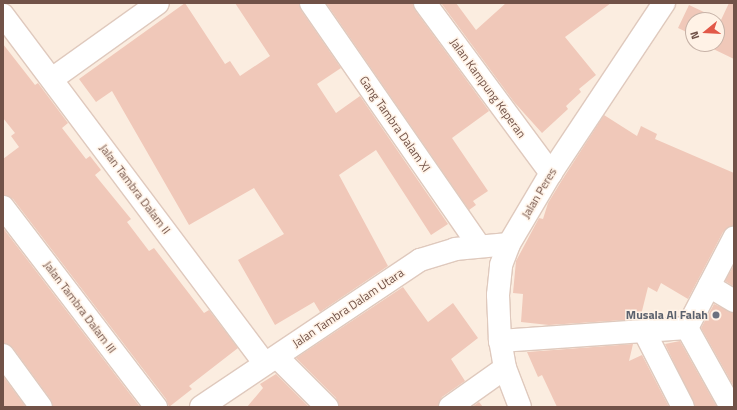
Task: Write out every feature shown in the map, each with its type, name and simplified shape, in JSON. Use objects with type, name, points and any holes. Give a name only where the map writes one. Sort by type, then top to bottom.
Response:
[{"type":"street","points":[[52,79],[158,3]]},
{"type":"street","name":"Gang Tambra Dalam XI","points":[[311,3],[479,246]]},
{"type":"street","name":"Jalan Kampung Keperan","points":[[426,3],[550,173]]},
{"type":"street","name":"Jalan Peres","points":[[520,407],[505,368],[500,341],[498,295],[501,265],[509,244],[550,173],[664,3]]},
{"type":"street","name":"Jalan Tambra Dalam II","points":[[3,15],[271,361],[327,407]]},
{"type":"street","name":"Jalan Tambra Dalam III","points":[[3,207],[156,407]]},
{"type":"street","points":[[687,328],[734,238]]},
{"type":"street","name":"Jalan Tambra Dalam Utara","points":[[201,407],[226,400],[271,361],[420,260],[455,249],[509,244]]},
{"type":"street","points":[[709,286],[734,301]]},
{"type":"street","points":[[500,341],[687,328]]},
{"type":"street","points":[[687,328],[731,407]]},
{"type":"street","points":[[644,331],[683,407]]},
{"type":"street","points":[[3,355],[41,407]]},
{"type":"street","points":[[450,407],[505,368]]},
{"type":"building","points":[[185,3],[225,64],[230,61],[240,76],[270,56],[235,3],[299,3],[301,10],[341,68],[317,84],[336,113],[360,96],[448,224],[431,235],[376,150],[339,175],[388,266],[320,312],[314,302],[275,325],[238,260],[284,234],[254,188],[189,225],[112,91],[96,102],[79,79]]},
{"type":"building","points":[[326,3],[413,3],[415,10],[489,111],[452,138],[488,191],[473,201],[476,205],[469,210]]},
{"type":"building","points":[[441,3],[456,3],[476,30],[506,3],[611,3],[565,37],[596,75],[579,89],[581,92],[566,106],[568,109],[542,133],[514,102]]},
{"type":"building","points":[[729,3],[734,3],[734,59],[720,52],[725,52],[725,12]]},
{"type":"building","points":[[689,5],[704,12],[686,12]]},
{"type":"building","points":[[685,13],[685,31],[678,28]]},
{"type":"building","points":[[3,44],[35,85],[38,83],[68,123],[62,128],[86,159],[90,156],[101,170],[95,175],[131,219],[127,222],[149,251],[154,248],[204,313],[209,310],[238,348],[189,386],[192,389],[169,407],[166,399],[13,199],[3,195],[3,159],[19,147],[11,136],[15,133],[3,118]]},
{"type":"building","points":[[604,115],[637,136],[641,126],[657,134],[655,139],[734,173],[734,226],[723,232],[688,299],[661,283],[657,292],[648,287],[640,319],[549,325],[521,322],[523,294],[513,293],[516,261],[539,218],[543,219],[548,203]]},
{"type":"building","points":[[3,228],[140,407],[53,407],[51,400],[13,348],[3,343]]},
{"type":"building","points":[[734,265],[734,284],[733,286],[725,281]]},
{"type":"building","points":[[403,287],[428,322],[453,303],[478,338],[451,359],[465,381],[442,397],[438,407],[339,407],[336,398],[296,358]]},
{"type":"building","points":[[714,304],[734,313],[734,387],[701,328]]},
{"type":"building","points":[[680,341],[717,407],[695,407],[665,344]]},
{"type":"building","points":[[633,344],[629,361],[642,355],[669,407],[557,407],[542,375],[538,377],[527,352]]},
{"type":"building","points":[[276,374],[309,407],[247,407],[263,388],[260,384]]},
{"type":"building","points":[[3,376],[26,407],[3,407]]},
{"type":"building","points":[[479,402],[483,407],[472,407]]},
{"type":"place","name":"Musala Al Falah","points":[[716,315]]}]
